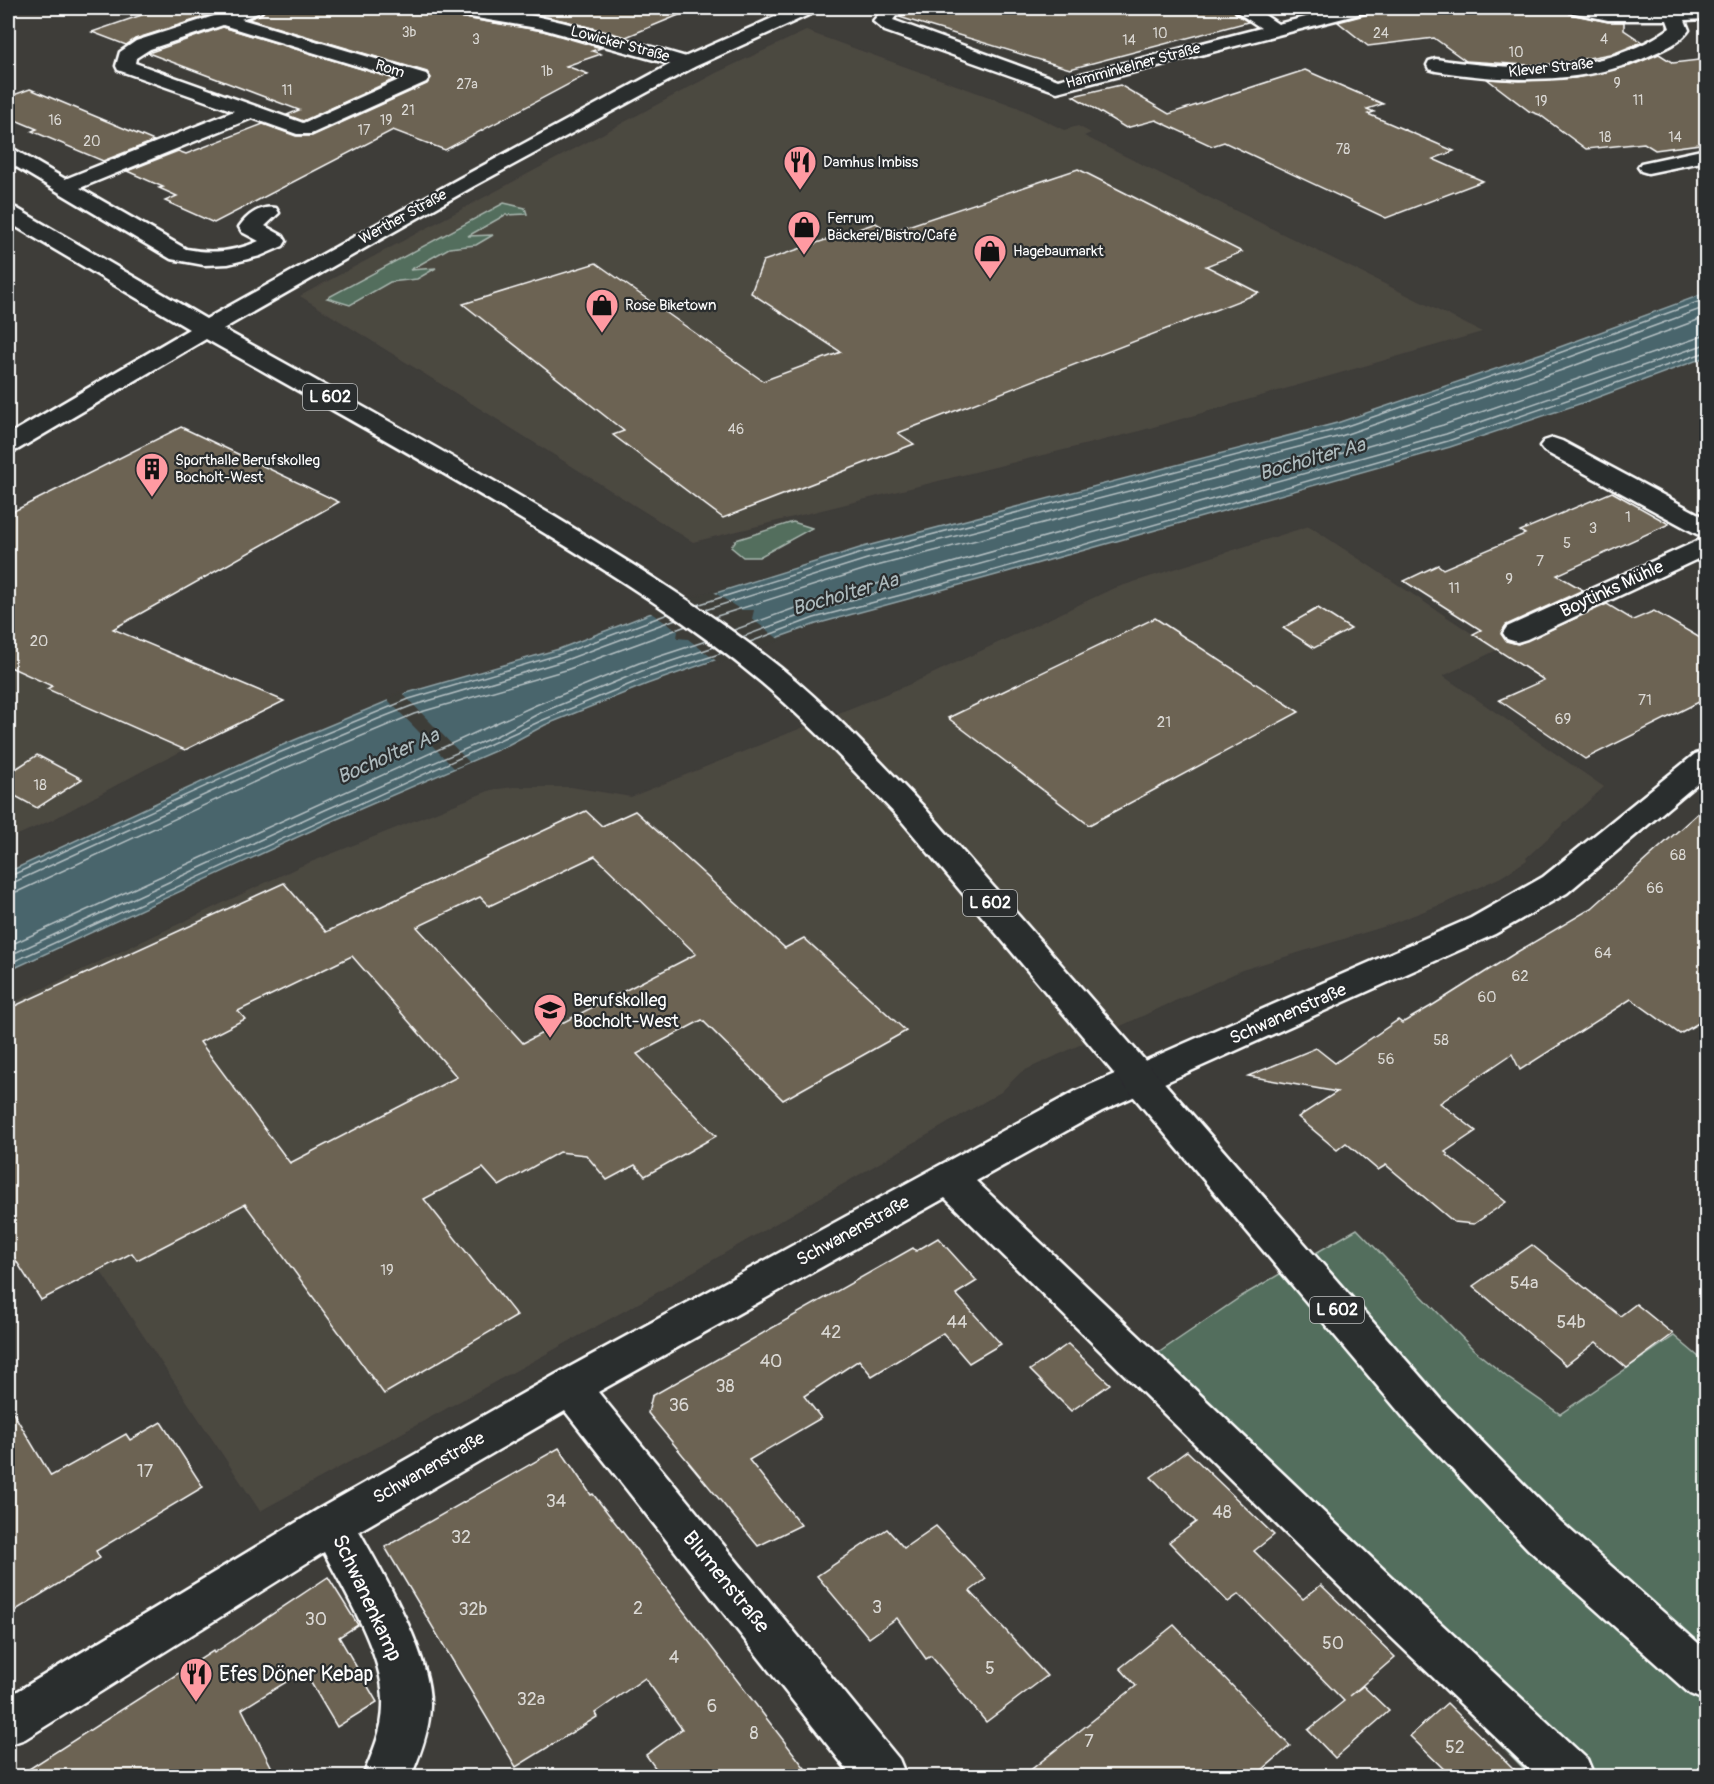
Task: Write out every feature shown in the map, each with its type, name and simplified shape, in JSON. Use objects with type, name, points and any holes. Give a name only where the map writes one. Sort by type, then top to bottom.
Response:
[{"type":"street","name":"Rom","points":[[223,19],[418,78],[304,130],[125,66],[128,56],[143,45],[255,8]]},
{"type":"street","name":"Lowicker Straße","points":[[446,8],[545,24],[687,63]]},
{"type":"street","name":"Werther Straße","points":[[8,445],[206,328],[456,188],[687,63],[809,8]]},
{"type":"street","name":"Hamminkelner Straße","points":[[901,8],[890,12],[882,21],[891,27],[1057,86],[1361,8]]},
{"type":"street","points":[[1243,8],[1274,29]]},
{"type":"street","points":[[1576,8],[1603,14],[1641,17],[1707,14]]},
{"type":"street","points":[[545,24],[576,12]]},
{"type":"street","name":"Klever Straße","points":[[1436,65],[1495,73],[1584,67],[1645,52],[1666,42],[1680,30],[1675,16]]},
{"type":"street","points":[[64,187],[252,111]]},
{"type":"street","points":[[8,154],[179,254],[219,259],[259,251],[275,242],[250,227],[268,213]]},
{"type":"street","points":[[1648,167],[1707,155]]},
{"type":"street","name":"L 602","points":[[8,213],[206,328],[452,466],[629,573],[713,630],[772,676],[836,733],[910,812],[1425,1412],[1544,1535],[1707,1679]]},
{"type":"street","points":[[1553,446],[1707,528]]},
{"type":"street","name":"Boytinks Mühle","points":[[1517,633],[1707,545]]},
{"type":"street","name":"Schwanenstraße","points":[[8,1723],[332,1524],[570,1387],[1089,1101],[1484,926],[1555,885],[1707,761]]},
{"type":"street","points":[[949,1178],[1406,1621],[1570,1776]]},
{"type":"street","name":"Blumenstraße","points":[[570,1387],[882,1776]]},
{"type":"street","name":"Schwanenkamp","points":[[332,1524],[396,1651],[407,1704],[395,1762],[387,1776]]},
{"type":"shaded area","points":[[806,31],[1017,107],[1064,130],[1078,126],[1091,133],[1084,136],[1482,332],[1136,432],[693,542],[300,296],[716,73]]},
{"type":"shaded area","name":"Berufskolleg Bocholt-West","points":[[1309,526],[1497,650],[1443,676],[1604,787],[1526,858],[1527,860],[1501,877],[1445,903],[1383,927],[1242,970],[1021,1072],[1001,1092],[646,1299],[260,1511],[8,1132],[8,1005],[301,866],[491,790],[513,787],[571,787],[631,797],[913,683],[1112,589]]},
{"type":"shaded area","points":[[8,584],[284,700],[146,769],[52,820],[8,839]]},
{"type":"green space","points":[[504,203],[525,208],[527,214],[505,215],[468,236],[493,235],[476,245],[449,248],[410,270],[436,268],[417,279],[390,282],[350,305],[327,298]]},
{"type":"green space","points":[[793,522],[812,528],[759,557],[743,557],[731,547],[736,540]]},
{"type":"green space","points":[[1357,1229],[1473,1349],[1508,1378],[1560,1414],[1674,1336],[1706,1363],[1706,1776],[1531,1776],[1133,1370],[1242,1296]]},
{"type":"water","name":"Bocholter Aa","points":[[1706,293],[1706,357],[1585,402],[1450,447],[816,624],[647,684],[545,725],[504,747],[330,822],[8,971],[8,872],[266,752],[407,693],[559,649],[649,614],[863,547],[1337,423],[1557,348]]},
{"type":"pier","points":[[712,591],[741,610],[754,610],[752,619],[780,640],[719,663],[688,639],[677,638],[678,631],[648,611]]},
{"type":"pier","points":[[401,692],[469,762],[454,768],[386,698]]},
{"type":"building","points":[[162,8],[213,8],[223,11],[135,39],[126,45],[92,32]]},
{"type":"building","points":[[266,8],[309,10],[315,8],[435,8],[440,14],[543,31],[601,48],[592,51],[601,54],[566,66],[588,74],[445,150],[393,130],[214,223],[165,201],[177,196],[127,171],[178,151],[186,154],[263,124],[296,136],[312,136],[427,84],[431,78],[427,72],[248,19],[262,14]]},
{"type":"building","points":[[498,8],[696,8],[626,37],[566,21]]},
{"type":"building","points":[[912,8],[1232,8],[1236,14],[1248,22],[1070,69],[899,17],[908,14]]},
{"type":"building","points":[[1372,8],[1565,8],[1570,14],[1608,22],[1624,22],[1624,30],[1642,42],[1615,53],[1557,64],[1527,65],[1466,61],[1434,38],[1368,46],[1338,22],[1368,14]]},
{"type":"building","points":[[223,27],[395,79],[303,121],[287,115],[299,110],[148,53]]},
{"type":"building","points":[[1659,54],[1673,63],[1707,59],[1707,143],[1655,150],[1644,143],[1586,149],[1540,115],[1529,111],[1487,79],[1519,81],[1575,78],[1630,66]]},
{"type":"building","points":[[1305,70],[1383,104],[1367,109],[1374,112],[1368,114],[1454,151],[1433,159],[1483,181],[1386,218],[1224,142],[1212,146],[1156,120],[1126,128],[1073,96],[1120,85],[1169,114]]},
{"type":"building","points":[[30,89],[154,141],[103,161],[32,131],[37,129],[8,117],[8,97]]},
{"type":"building","points":[[1078,169],[1242,252],[1206,266],[1259,293],[898,433],[914,444],[723,518],[613,435],[624,431],[463,304],[596,263],[763,381],[841,352],[751,293],[763,261],[876,223],[890,232]]},
{"type":"building","points":[[181,427],[339,502],[113,629],[284,701],[185,750],[47,689],[52,686],[8,666],[8,514]]},
{"type":"building","points":[[1612,492],[1669,524],[1557,575],[1583,590],[1506,625],[1501,634],[1506,641],[1518,644],[1607,604],[1633,620],[1654,611],[1707,642],[1707,698],[1585,759],[1499,700],[1544,680],[1473,634],[1481,630],[1404,581],[1438,565],[1443,569],[1525,534],[1520,531]]},
{"type":"building","points":[[1318,608],[1351,629],[1314,648],[1283,628]]},
{"type":"building","points":[[1155,618],[1299,712],[1089,825],[948,718]]},
{"type":"building","points":[[37,755],[82,779],[37,808],[8,792],[8,774]]},
{"type":"building","points":[[1707,805],[1707,1018],[1680,1034],[1631,999],[1520,1070],[1512,1054],[1440,1103],[1476,1131],[1445,1152],[1447,1155],[1506,1202],[1474,1224],[1454,1222],[1386,1165],[1378,1170],[1346,1143],[1337,1150],[1298,1117],[1337,1092],[1248,1076],[1316,1048],[1335,1063],[1398,1020],[1402,1023],[1592,908]]},
{"type":"building","points":[[586,811],[602,826],[635,811],[785,948],[804,938],[906,1031],[783,1100],[702,1020],[637,1054],[716,1136],[645,1176],[635,1165],[607,1180],[586,1155],[559,1152],[499,1186],[483,1168],[424,1199],[517,1316],[384,1394],[245,1204],[137,1260],[132,1253],[41,1300],[8,1248],[8,1009],[284,883],[326,932]],"holes":[[[595,856],[696,954],[523,1043],[417,927],[480,897],[489,906]],[[352,956],[457,1077],[290,1163],[200,1042],[245,1019],[238,1011]]]},
{"type":"building","points":[[938,1238],[977,1281],[956,1294],[1001,1344],[969,1363],[943,1333],[872,1376],[859,1360],[804,1396],[821,1418],[749,1460],[801,1525],[758,1546],[648,1413],[652,1396],[913,1248],[916,1251]]},
{"type":"building","points":[[1532,1245],[1620,1316],[1636,1304],[1673,1334],[1627,1368],[1596,1342],[1566,1365],[1473,1286]]},
{"type":"building","points":[[1068,1344],[1110,1384],[1071,1411],[1030,1370]]},
{"type":"building","points":[[8,1404],[51,1476],[126,1434],[130,1440],[161,1422],[203,1487],[96,1551],[100,1558],[8,1615]]},
{"type":"building","points":[[559,1448],[591,1495],[593,1494],[811,1776],[661,1776],[646,1755],[682,1729],[645,1678],[595,1713],[597,1717],[516,1767],[385,1547]]},
{"type":"building","points":[[1187,1451],[1274,1535],[1254,1551],[1303,1599],[1321,1585],[1395,1657],[1350,1696],[1363,1686],[1389,1711],[1335,1758],[1308,1730],[1344,1701],[1239,1594],[1228,1602],[1169,1542],[1196,1522],[1151,1477]]},
{"type":"building","points":[[936,1526],[986,1579],[970,1591],[1047,1676],[986,1722],[931,1656],[926,1659],[897,1618],[869,1638],[817,1576],[887,1529],[904,1548]]},
{"type":"building","points":[[328,1577],[358,1625],[339,1637],[377,1702],[337,1727],[304,1671],[242,1709],[276,1776],[18,1776],[213,1651],[214,1653]]},
{"type":"building","points":[[1174,1625],[1290,1746],[1255,1776],[1023,1776],[1136,1686],[1120,1668]]},
{"type":"building","points":[[1447,1703],[1521,1776],[1451,1776],[1410,1736]]},
{"type":"place","name":"Damhus Imbiss","points":[[800,191]]},
{"type":"place","name":"Ferrum Bäckerei/Bistro/Café","points":[[804,256]]},
{"type":"place","name":"Hagebaumarkt","points":[[990,280]]},
{"type":"place","name":"Rose Biketown","points":[[602,334]]},
{"type":"place","name":"Sporthalle Berufskolleg Bocholt-West","points":[[152,498]]},
{"type":"place","name":"Berufskolleg Bocholt-West","points":[[550,1039]]},
{"type":"place","name":"Efes Döner Kebap","points":[[196,1703]]}]
